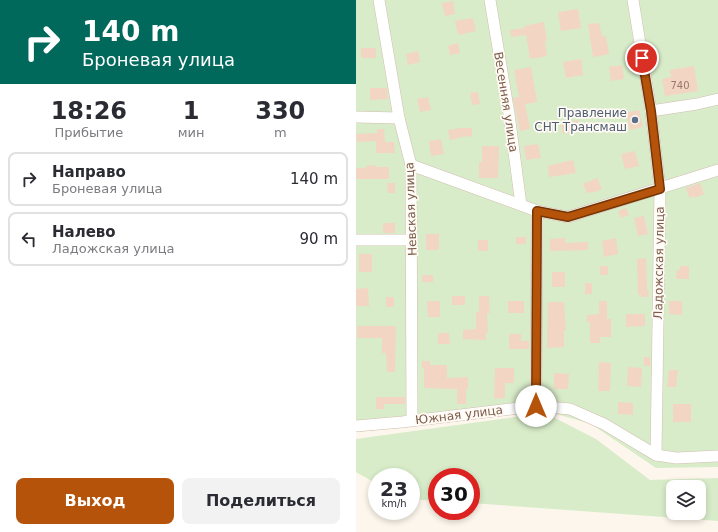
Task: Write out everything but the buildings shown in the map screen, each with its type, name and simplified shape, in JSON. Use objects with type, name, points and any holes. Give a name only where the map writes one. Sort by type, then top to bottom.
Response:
[{"type":"street","name":"Невская улица","points":[[379,0],[399,118],[411,165],[412,420]]},
{"type":"street","name":"Весенняя улица","points":[[490,0],[510,114],[521,205]]},
{"type":"street","name":"Ладожская улица","points":[[633,0],[651,111],[660,189],[656,455]]},
{"type":"street","points":[[651,111],[697,104],[718,99]]},
{"type":"street","points":[[356,118],[399,118]]},
{"type":"street","points":[[411,165],[537,211],[568,217],[718,170]]},
{"type":"street","points":[[536,406],[537,211]]},
{"type":"street","points":[[356,240],[412,240]]},
{"type":"street","name":"Южная улица","points":[[356,426],[536,406],[570,409],[604,424],[656,455],[676,458],[718,456]]},
{"type":"green space","points":[[356,0],[718,0],[718,467],[656,468],[591,424],[553,413],[533,411],[410,427],[356,432]]},
{"type":"green space","points":[[545,413],[596,439],[650,480],[718,478],[718,521],[704,520],[706,520],[706,480],[666,480],[666,517],[480,504],[480,468],[428,468],[428,500],[420,500],[420,468],[368,468],[368,479],[356,472],[356,439]]},
{"type":"place","name":"Правление СНТ Трансмаш","points":[[635,120]]},
{"type":"route","points":[[536,406],[537,211],[568,217],[660,189],[651,111],[642,58]]}]
